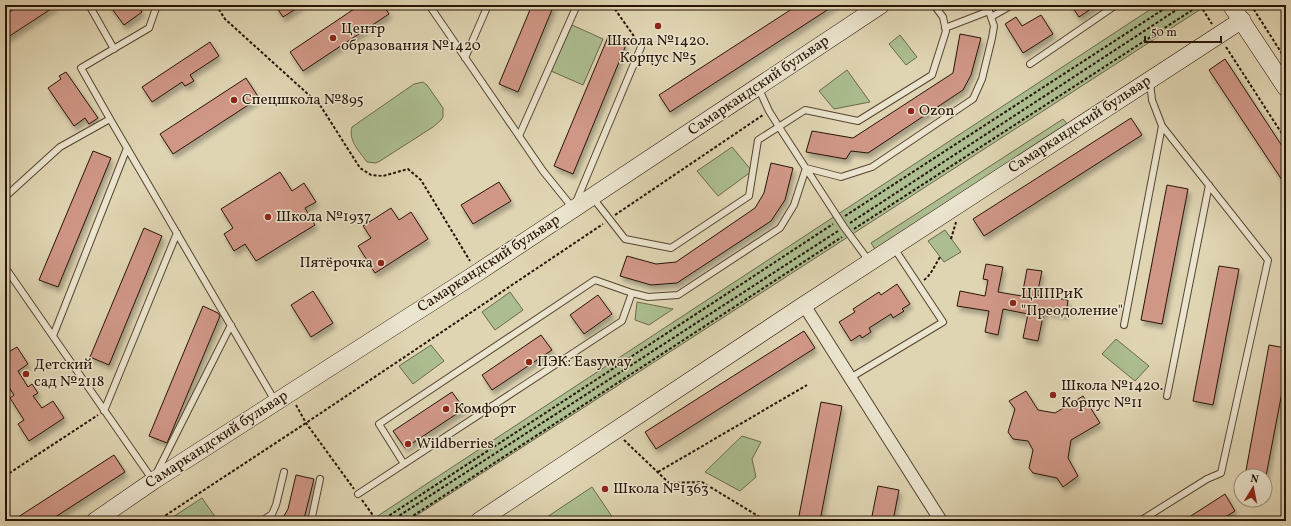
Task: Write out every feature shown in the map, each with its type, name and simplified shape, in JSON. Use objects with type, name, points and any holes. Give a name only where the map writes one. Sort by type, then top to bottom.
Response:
[{"type":"street","name":"Самаркандский бульвар","points":[[95,521],[153,481],[477,273],[881,5]]},
{"type":"street","points":[[1231,5],[1286,88]]},
{"type":"street","name":"Самаркандский бульвар","points":[[479,521],[804,305],[1242,20]]},
{"type":"street","points":[[804,305],[941,521]]},
{"type":"lane","points":[[89,5],[114,49]]},
{"type":"lane","points":[[157,5],[149,28],[81,68],[231,325],[283,398]]},
{"type":"lane","points":[[428,5],[543,171],[573,209],[641,47]]},
{"type":"lane","points":[[465,58],[488,5]]},
{"type":"lane","points":[[519,136],[577,5]]},
{"type":"lane","points":[[592,196],[625,239],[671,248],[750,196],[758,140],[779,126],[805,110],[858,121],[932,75],[946,31],[943,17],[934,5]]},
{"type":"lane","points":[[991,17],[1012,5]]},
{"type":"lane","points":[[1030,64],[1116,5]]},
{"type":"lane","points":[[806,168],[841,177],[872,167],[973,99],[982,79],[992,38],[994,26],[989,11],[945,28]]},
{"type":"lane","points":[[1140,521],[1207,479],[1220,473],[1268,260],[1162,126],[1152,100],[1150,80]]},
{"type":"lane","points":[[758,86],[769,111],[844,227],[870,263]]},
{"type":"lane","points":[[5,197],[60,146],[110,119]]},
{"type":"lane","points":[[1124,325],[1162,126]]},
{"type":"lane","points":[[53,336],[127,148]]},
{"type":"lane","points":[[404,464],[378,424],[595,280],[648,297],[678,295],[780,228],[794,205],[806,168]]},
{"type":"lane","points":[[1167,396],[1209,185]]},
{"type":"lane","points":[[104,411],[177,233]]},
{"type":"lane","points":[[850,378],[943,322],[894,247]]},
{"type":"lane","points":[[7,270],[153,481],[231,325]]},
{"type":"lane","points":[[358,494],[622,321],[632,293]]},
{"type":"lane","points":[[262,521],[272,514],[276,505],[284,472]]},
{"type":"lane","points":[[310,521],[320,479]]},
{"type":"path","points":[[216,5],[225,19],[320,105],[360,168],[371,175],[383,176],[408,169],[421,180],[477,273]]},
{"type":"path","points":[[612,5],[654,66]]},
{"type":"path","points":[[381,521],[1170,5]]},
{"type":"path","points":[[390,521],[1184,5]]},
{"type":"path","points":[[406,521],[1200,5],[1286,140]]},
{"type":"path","points":[[1251,5],[1286,60]]},
{"type":"path","points":[[157,521],[306,423],[769,111]]},
{"type":"path","points":[[951,239],[956,222]]},
{"type":"path","points":[[918,284],[929,276],[940,257]]},
{"type":"path","points":[[658,472],[807,385]]},
{"type":"path","points":[[283,398],[306,423],[377,521]]},
{"type":"path","points":[[5,476],[104,411]]},
{"type":"path","points":[[615,431],[669,483],[702,482],[765,521]]},
{"type":"green space","points":[[1157,5],[1198,5],[1201,9],[408,521],[370,521]]},
{"type":"green space","points":[[572,25],[603,39],[583,85],[551,71]]},
{"type":"green space","points":[[900,35],[917,57],[906,65],[889,44]]},
{"type":"green space","points":[[847,70],[870,102],[834,109],[819,91]]},
{"type":"green space","points":[[423,82],[427,85],[443,108],[443,117],[441,120],[433,127],[380,161],[376,163],[367,162],[353,142],[351,132],[352,127],[414,84]]},
{"type":"green space","points":[[1063,119],[1068,125],[879,255],[871,243]]},
{"type":"green space","points":[[732,147],[752,171],[718,196],[697,171]]},
{"type":"green space","points":[[945,230],[961,252],[944,262],[928,241]]},
{"type":"green space","points":[[510,292],[523,310],[495,330],[482,312]]},
{"type":"green space","points":[[637,302],[673,309],[649,325],[635,320]]},
{"type":"green space","points":[[1116,339],[1149,366],[1135,381],[1102,354]]},
{"type":"green space","points":[[431,345],[444,361],[413,384],[399,366]]},
{"type":"green space","points":[[742,436],[761,442],[752,459],[756,477],[740,491],[705,472]]},
{"type":"green space","points":[[592,487],[615,521],[541,521]]},
{"type":"green space","points":[[202,498],[216,518],[212,521],[175,521],[173,517]]},
{"type":"building","points":[[20,5],[57,5],[5,39],[5,15]]},
{"type":"building","points":[[109,5],[137,5],[142,12],[124,25]]},
{"type":"building","name":"Центр образования №1420","points":[[275,5],[302,5],[283,17]]},
{"type":"building","name":"Центр образования №1420","points":[[360,5],[383,5],[389,14],[303,71],[290,52]]},
{"type":"building","points":[[532,5],[554,5],[518,92],[499,84]]},
{"type":"building","points":[[798,5],[835,5],[670,112],[659,95]]},
{"type":"building","points":[[1071,5],[1097,5],[1079,17]]},
{"type":"building","points":[[1041,15],[1053,34],[1023,53],[1005,24],[1016,17],[1022,26]]},
{"type":"building","points":[[960,34],[981,38],[971,75],[963,90],[868,153],[851,151],[846,159],[806,152],[812,131],[853,138],[953,73]]},
{"type":"building","points":[[608,37],[626,45],[573,174],[554,166]]},
{"type":"building","points":[[210,42],[219,56],[190,75],[194,81],[185,86],[182,82],[152,102],[142,87]]},
{"type":"building","points":[[1225,59],[1286,152],[1286,186],[1209,70]]},
{"type":"building","points":[[66,72],[98,118],[89,124],[85,118],[74,126],[48,88],[61,79],[59,76]]},
{"type":"building","name":"Спецшкола №895","points":[[246,78],[259,98],[173,154],[160,134]]},
{"type":"building","points":[[1131,118],[1142,135],[984,236],[973,219]]},
{"type":"building","points":[[93,151],[111,158],[58,287],[39,280]]},
{"type":"building","points":[[771,163],[793,168],[785,200],[771,221],[677,283],[651,285],[620,276],[627,256],[656,264],[676,262],[755,208],[764,193]]},
{"type":"building","name":"Школа №1937","points":[[280,172],[292,191],[304,183],[316,202],[305,208],[315,225],[256,261],[245,244],[234,251],[224,234],[233,228],[221,209]]},
{"type":"building","points":[[499,182],[511,201],[473,224],[461,205]]},
{"type":"building","points":[[1167,185],[1188,189],[1162,324],[1141,320]]},
{"type":"building","points":[[391,208],[399,220],[411,212],[428,239],[375,273],[358,246],[371,238],[363,226]]},
{"type":"building","points":[[144,228],[162,236],[109,365],[90,357]]},
{"type":"building","name":"ЦППРиК \"Преодоление\"","points":[[986,264],[1003,267],[998,292],[1022,296],[1027,269],[1042,271],[1037,295],[1068,300],[1066,315],[1044,311],[1038,341],[1023,338],[1028,314],[1003,309],[998,335],[985,332],[989,311],[957,306],[960,291],[985,296],[988,280],[983,279]]},
{"type":"building","points":[[1219,266],[1239,269],[1213,405],[1193,401]]},
{"type":"building","points":[[897,284],[910,304],[902,309],[904,311],[893,318],[891,314],[869,328],[871,332],[862,338],[860,335],[851,341],[839,322],[855,312],[853,309],[879,292],[881,295]]},
{"type":"building","points":[[313,291],[333,323],[311,337],[291,305]]},
{"type":"building","points":[[598,295],[612,314],[584,334],[570,315]]},
{"type":"building","points":[[203,306],[218,313],[220,316],[167,443],[149,436]]},
{"type":"building","points":[[804,331],[815,348],[656,449],[645,432]]},
{"type":"building","points":[[541,335],[552,350],[492,390],[482,375]]},
{"type":"building","points":[[1269,345],[1286,348],[1286,371],[1268,468],[1246,468]]},
{"type":"building","points":[[17,347],[28,364],[18,371],[28,387],[32,384],[38,393],[33,396],[42,408],[53,401],[64,418],[29,441],[18,424],[24,420],[10,398],[14,395],[5,381],[5,354]]},
{"type":"building","points":[[1026,391],[1038,410],[1055,413],[1083,396],[1100,423],[1071,440],[1068,458],[1078,476],[1063,487],[1057,478],[1033,473],[1029,468],[1033,450],[1028,441],[1013,439],[1008,432],[1015,409],[1009,401]]},
{"type":"building","points":[[452,392],[464,409],[405,448],[393,431]]},
{"type":"building","points":[[821,402],[842,406],[820,521],[798,521]]},
{"type":"building","points":[[114,455],[125,472],[49,521],[12,521]]},
{"type":"building","points":[[296,475],[314,479],[305,515],[301,521],[281,521],[288,509]]},
{"type":"building","points":[[878,486],[899,490],[893,521],[871,521]]},
{"type":"building","points":[[1225,494],[1235,511],[1219,521],[1183,521]]},
{"type":"place","name":"Школа №1420. Корпус №5","points":[[658,26]]},
{"type":"place","name":"Центр образования №1420","points":[[333,38]]},
{"type":"place","name":"Спецшкола №895","points":[[234,100]]},
{"type":"place","name":"Ozon","points":[[911,111]]},
{"type":"place","name":"Школа №1937","points":[[268,217]]},
{"type":"place","name":"Пятёрочка","points":[[381,263]]},
{"type":"place","name":"ЦППРиК \"Преодоление\"","points":[[1013,303]]},
{"type":"place","name":"ПЭК: Easyway","points":[[529,362]]},
{"type":"place","name":"Детский сад №2118","points":[[26,374]]},
{"type":"place","name":"Школа №1420. Корпус №11","points":[[1053,395]]},
{"type":"place","name":"Комфорт","points":[[446,409]]},
{"type":"place","name":"Wildberries","points":[[408,444]]},
{"type":"place","name":"Школа №1363","points":[[605,489]]}]
